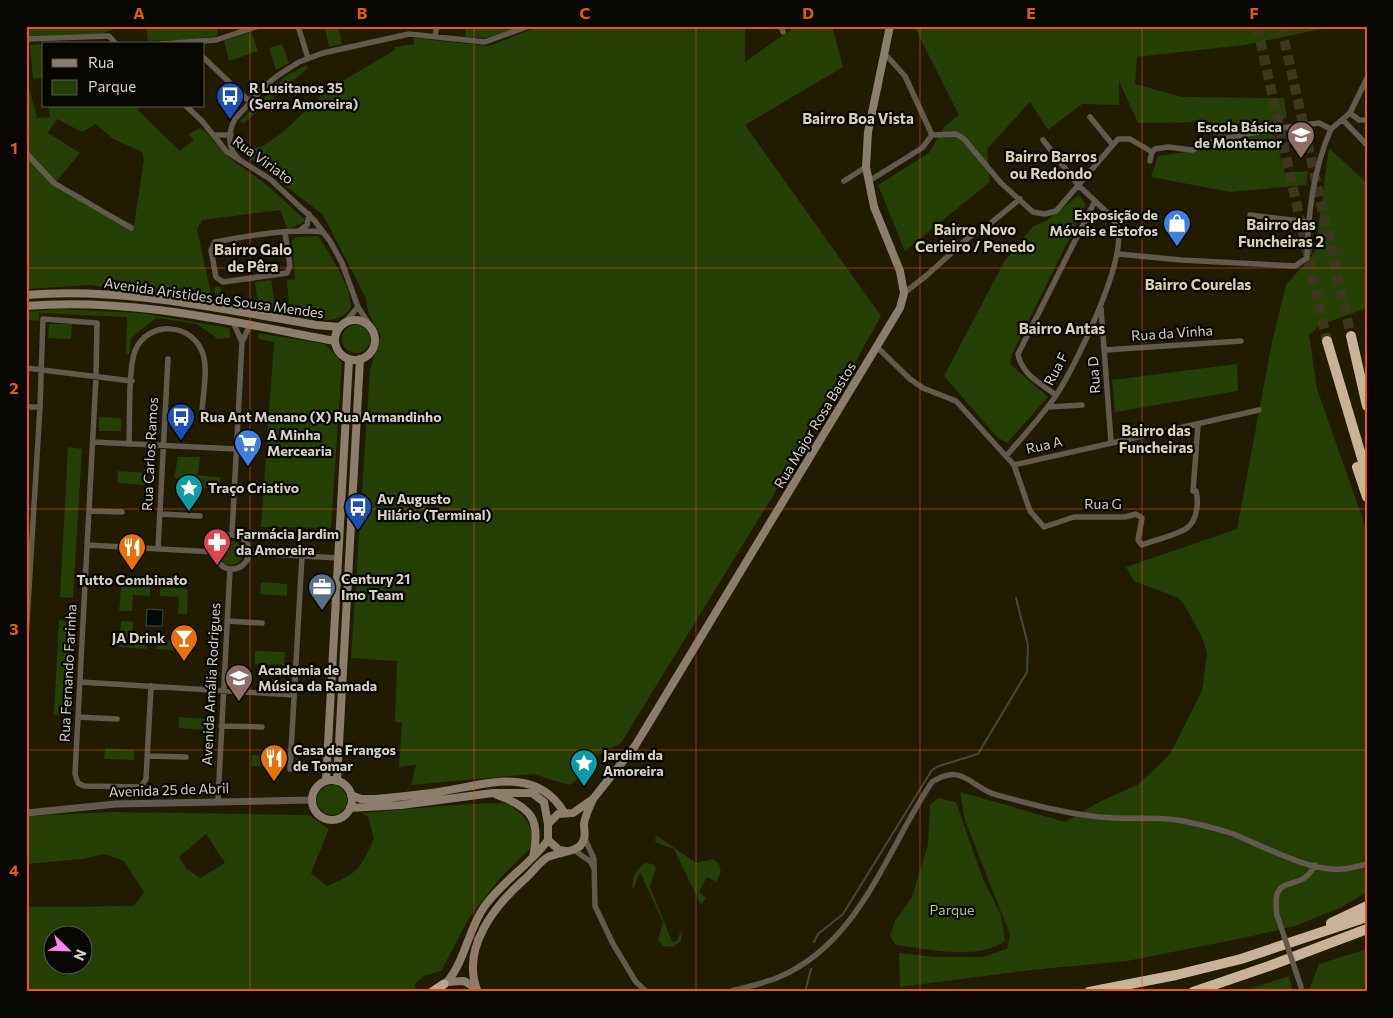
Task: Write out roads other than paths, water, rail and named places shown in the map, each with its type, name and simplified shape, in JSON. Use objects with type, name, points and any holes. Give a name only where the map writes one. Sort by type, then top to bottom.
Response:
[{"type":"highway","points":[[1350,336],[1367,406]]},
{"type":"highway","points":[[1327,340],[1367,475]]},
{"type":"highway","points":[[1346,404],[1356,463],[1367,497]]},
{"type":"highway","points":[[1302,938],[1367,906]]},
{"type":"highway","points":[[1089,992],[1204,969],[1367,917]]},
{"type":"highway","points":[[1192,992],[1330,944],[1367,928]]},
{"type":"highway","points":[[1330,944],[1367,935]]},
{"type":"highway","points":[[432,992],[446,983]]},
{"type":"main road","points":[[890,26],[868,132],[866,167],[874,207],[900,271],[904,293]]},
{"type":"main road","name":"Avenida Aristides de Sousa Mendes","points":[[26,295],[59,292],[120,295],[316,325],[342,325]]},
{"type":"main road","name":"Rua Major Rosa Bastos","points":[[593,799],[635,746],[877,347],[900,308],[904,293]]},
{"type":"main road","name":"Avenida Aristides de Sousa Mendes","points":[[26,306],[110,304],[234,322],[335,341]]},
{"type":"main road","points":[[362,320],[371,328],[375,337],[370,354],[360,359],[349,359],[339,352],[335,341],[342,325],[362,320]]},
{"type":"main road","points":[[326,781],[349,359]]},
{"type":"main road","points":[[337,781],[360,359]]},
{"type":"main road","points":[[326,781],[337,781],[346,786],[351,795],[350,808],[340,818],[327,819],[316,812],[312,800],[316,788],[326,781]]},
{"type":"main road","points":[[351,795],[361,799],[375,799],[512,781],[537,787],[551,796],[564,812]]},
{"type":"main road","points":[[350,808],[401,806],[493,793],[527,793],[537,796],[545,805],[548,840],[552,846],[570,851]]},
{"type":"main road","points":[[493,793],[522,807],[532,817],[537,835],[532,860]]},
{"type":"main road","points":[[573,813],[593,799]]},
{"type":"main road","points":[[478,991],[472,964],[477,944],[490,918],[511,892],[546,858],[570,851],[584,839],[584,824],[593,799]]},
{"type":"main road","points":[[548,824],[552,818],[564,812],[573,813],[584,824]]},
{"type":"main road","points":[[437,992],[458,968],[471,929],[486,904],[532,860],[548,840]]},
{"type":"main road","points":[[446,983],[464,981],[478,991]]},
{"type":"street","points":[[202,42],[216,40],[259,26]]},
{"type":"street","points":[[298,26],[308,58]]},
{"type":"street","points":[[435,36],[437,26]]},
{"type":"street","points":[[240,159],[232,151],[231,135],[234,122],[250,102],[277,76],[308,58],[396,36],[435,36],[458,41],[485,42],[529,26]]},
{"type":"street","points":[[26,40],[109,36],[114,42]]},
{"type":"street","points":[[885,54],[905,76],[932,135]]},
{"type":"street","points":[[205,59],[250,102]]},
{"type":"street","points":[[1118,254],[1249,264],[1295,266],[1303,263],[1307,258],[1308,222],[1314,181],[1331,129],[1350,113],[1367,78]]},
{"type":"street","name":"Rua Viriato","points":[[188,108],[202,121],[226,150],[270,179],[309,214],[323,232],[342,263],[358,307],[371,328]]},
{"type":"street","points":[[1350,113],[1359,120],[1367,120]]},
{"type":"street","points":[[1090,117],[1112,144]]},
{"type":"street","points":[[1343,120],[1367,145]]},
{"type":"street","points":[[1150,161],[1152,152],[1155,149],[1168,147],[1192,150],[1208,143],[1241,135],[1319,123],[1331,129]]},
{"type":"street","points":[[932,135],[956,134],[964,139],[1001,182],[1033,212],[1051,213],[1056,211],[1112,144],[1122,137],[1130,138],[1152,152]]},
{"type":"street","name":"Rua Viriato","points":[[214,135],[231,135]]},
{"type":"street","points":[[869,181],[922,148],[932,135]]},
{"type":"street","name":"Rua F","points":[[1006,456],[1056,395],[1101,306],[1118,254],[1118,229],[1114,221],[1078,185],[1043,140]]},
{"type":"street","points":[[26,153],[54,184],[131,228]]},
{"type":"street","points":[[844,181],[866,167]]},
{"type":"street","points":[[904,293],[968,238],[986,227],[1020,199]]},
{"type":"street","points":[[1056,395],[1020,366],[1018,354],[1094,201]]},
{"type":"street","points":[[299,231],[307,224],[309,214]]},
{"type":"street","points":[[1250,216],[1308,222]]},
{"type":"street","points":[[299,231],[317,224]]},
{"type":"street","points":[[286,233],[290,269],[287,273],[223,282],[216,277],[211,250],[216,242],[299,231],[323,232]]},
{"type":"street","name":"Rua D","points":[[1101,306],[1111,442]]},
{"type":"street","points":[[342,325],[358,307]]},
{"type":"street","name":"Rua Fernando Farinha","points":[[42,370],[43,319],[97,323],[93,442],[75,774],[78,783],[84,786],[141,787],[146,779],[151,686]]},
{"type":"street","points":[[234,322],[242,342]]},
{"type":"street","points":[[232,534],[242,342],[250,325]]},
{"type":"street","points":[[129,444],[135,352],[145,337],[165,328],[183,331],[196,340],[203,353],[202,411]]},
{"type":"street","name":"Rua da Vinha","points":[[1105,350],[1242,341]]},
{"type":"street","name":"Rua A","points":[[877,347],[910,379],[923,388],[956,401],[1014,465],[1259,410]]},
{"type":"street","name":"Rua Carlos Ramos","points":[[158,549],[168,360]]},
{"type":"street","points":[[26,368],[132,381]]},
{"type":"street","points":[[26,638],[42,370]]},
{"type":"street","points":[[1048,406],[1082,405]]},
{"type":"street","points":[[26,408],[40,407]]},
{"type":"street","name":"Rua G","points":[[1014,465],[1030,512],[1044,527],[1074,517],[1125,517],[1136,514],[1142,518],[1138,540],[1142,545],[1188,528],[1197,509],[1198,499],[1196,491],[1193,491],[1198,425]]},
{"type":"street","points":[[93,442],[236,449]]},
{"type":"street","points":[[89,511],[122,512]]},
{"type":"street","points":[[160,514],[200,516]]},
{"type":"street","points":[[232,534],[218,541],[215,552],[221,565],[230,569],[240,566],[249,553]]},
{"type":"street","points":[[232,534],[244,540],[249,553]]},
{"type":"street","points":[[87,545],[215,552]]},
{"type":"street","points":[[249,553],[339,558]]},
{"type":"street","points":[[290,769],[302,556]]},
{"type":"street","name":"Avenida Amália Rodrigues","points":[[218,800],[230,569]]},
{"type":"street","points":[[227,622],[262,623]]},
{"type":"street","points":[[80,682],[294,695]]},
{"type":"street","points":[[78,717],[117,719]]},
{"type":"street","points":[[221,726],[262,727]]},
{"type":"street","points":[[147,756],[186,758]]},
{"type":"street","points":[[728,992],[779,978],[830,943],[850,921],[932,782],[950,774],[963,776],[995,794],[1068,812],[1112,818],[1162,818],[1190,822],[1232,834],[1267,850],[1315,865],[1340,869],[1367,864]]},
{"type":"street","name":"Avenida 25 de Abril","points":[[26,813],[66,807],[218,800],[312,800]]},
{"type":"street","points":[[584,839],[594,859],[596,906],[613,944],[636,982],[647,992]]},
{"type":"street","points":[[570,851],[590,862],[595,872]]},
{"type":"street","points":[[1301,987],[1276,915],[1274,896],[1282,887],[1311,874],[1315,865]]},
{"type":"waterway","points":[[814,942],[818,934],[843,914],[932,770],[978,754],[1027,672],[1028,645],[1016,598]]},
{"type":"waterway","points":[[805,992],[811,969]]},
{"type":"tunnel","points":[[1257,26],[1327,341]]},
{"type":"tunnel","points":[[1281,26],[1351,336]]},
{"type":"place","name":"R Lusitanos 35 (Serra Amoreira)","points":[[230,120]]},
{"type":"place","name":"Escola Básica de Montemor","points":[[1301,159]]},
{"type":"place","name":"Exposição de Móveis e Estofos","points":[[1177,247]]},
{"type":"place","name":"Rua Ant Menano (X) Rua Armandinho","points":[[181,441]]},
{"type":"place","name":"A Minha Mercearia","points":[[248,467]]},
{"type":"place","name":"Traço Criativo","points":[[189,512]]},
{"type":"place","name":"Av Augusto Hilário (Terminal)","points":[[358,531]]},
{"type":"place","name":"Farmácia Jardim da Amoreira","points":[[217,566]]},
{"type":"place","name":"Tutto Combinato","points":[[132,571]]},
{"type":"place","name":"Century 21 Imo Team","points":[[322,611]]},
{"type":"place","name":"JA Drink","points":[[184,662]]},
{"type":"place","name":"Academia de Música da Ramada","points":[[239,702]]},
{"type":"place","name":"Casa de Frangos de Tomar","points":[[274,782]]},
{"type":"place","name":"Jardim da Amoreira","points":[[584,787]]},
{"type":"district","name":"Bairro Boa Vista","points":[[858,119]]},
{"type":"district","name":"Bairro Barros ou Redondo","points":[[1051,166]]},
{"type":"district","name":"Bairro das Funcheiras 2","points":[[1281,234]]},
{"type":"district","name":"Bairro Novo Cerieiro / Penedo","points":[[975,238]]},
{"type":"district","name":"Bairro Galo de Pêra","points":[[253,258]]},
{"type":"district","name":"Bairro Courelas","points":[[1198,285]]},
{"type":"district","name":"Bairro Antas","points":[[1062,329]]},
{"type":"district","name":"Bairro das Funcheiras","points":[[1156,440]]},
{"type":"park label","name":"Parque","points":[[952,910]]}]
